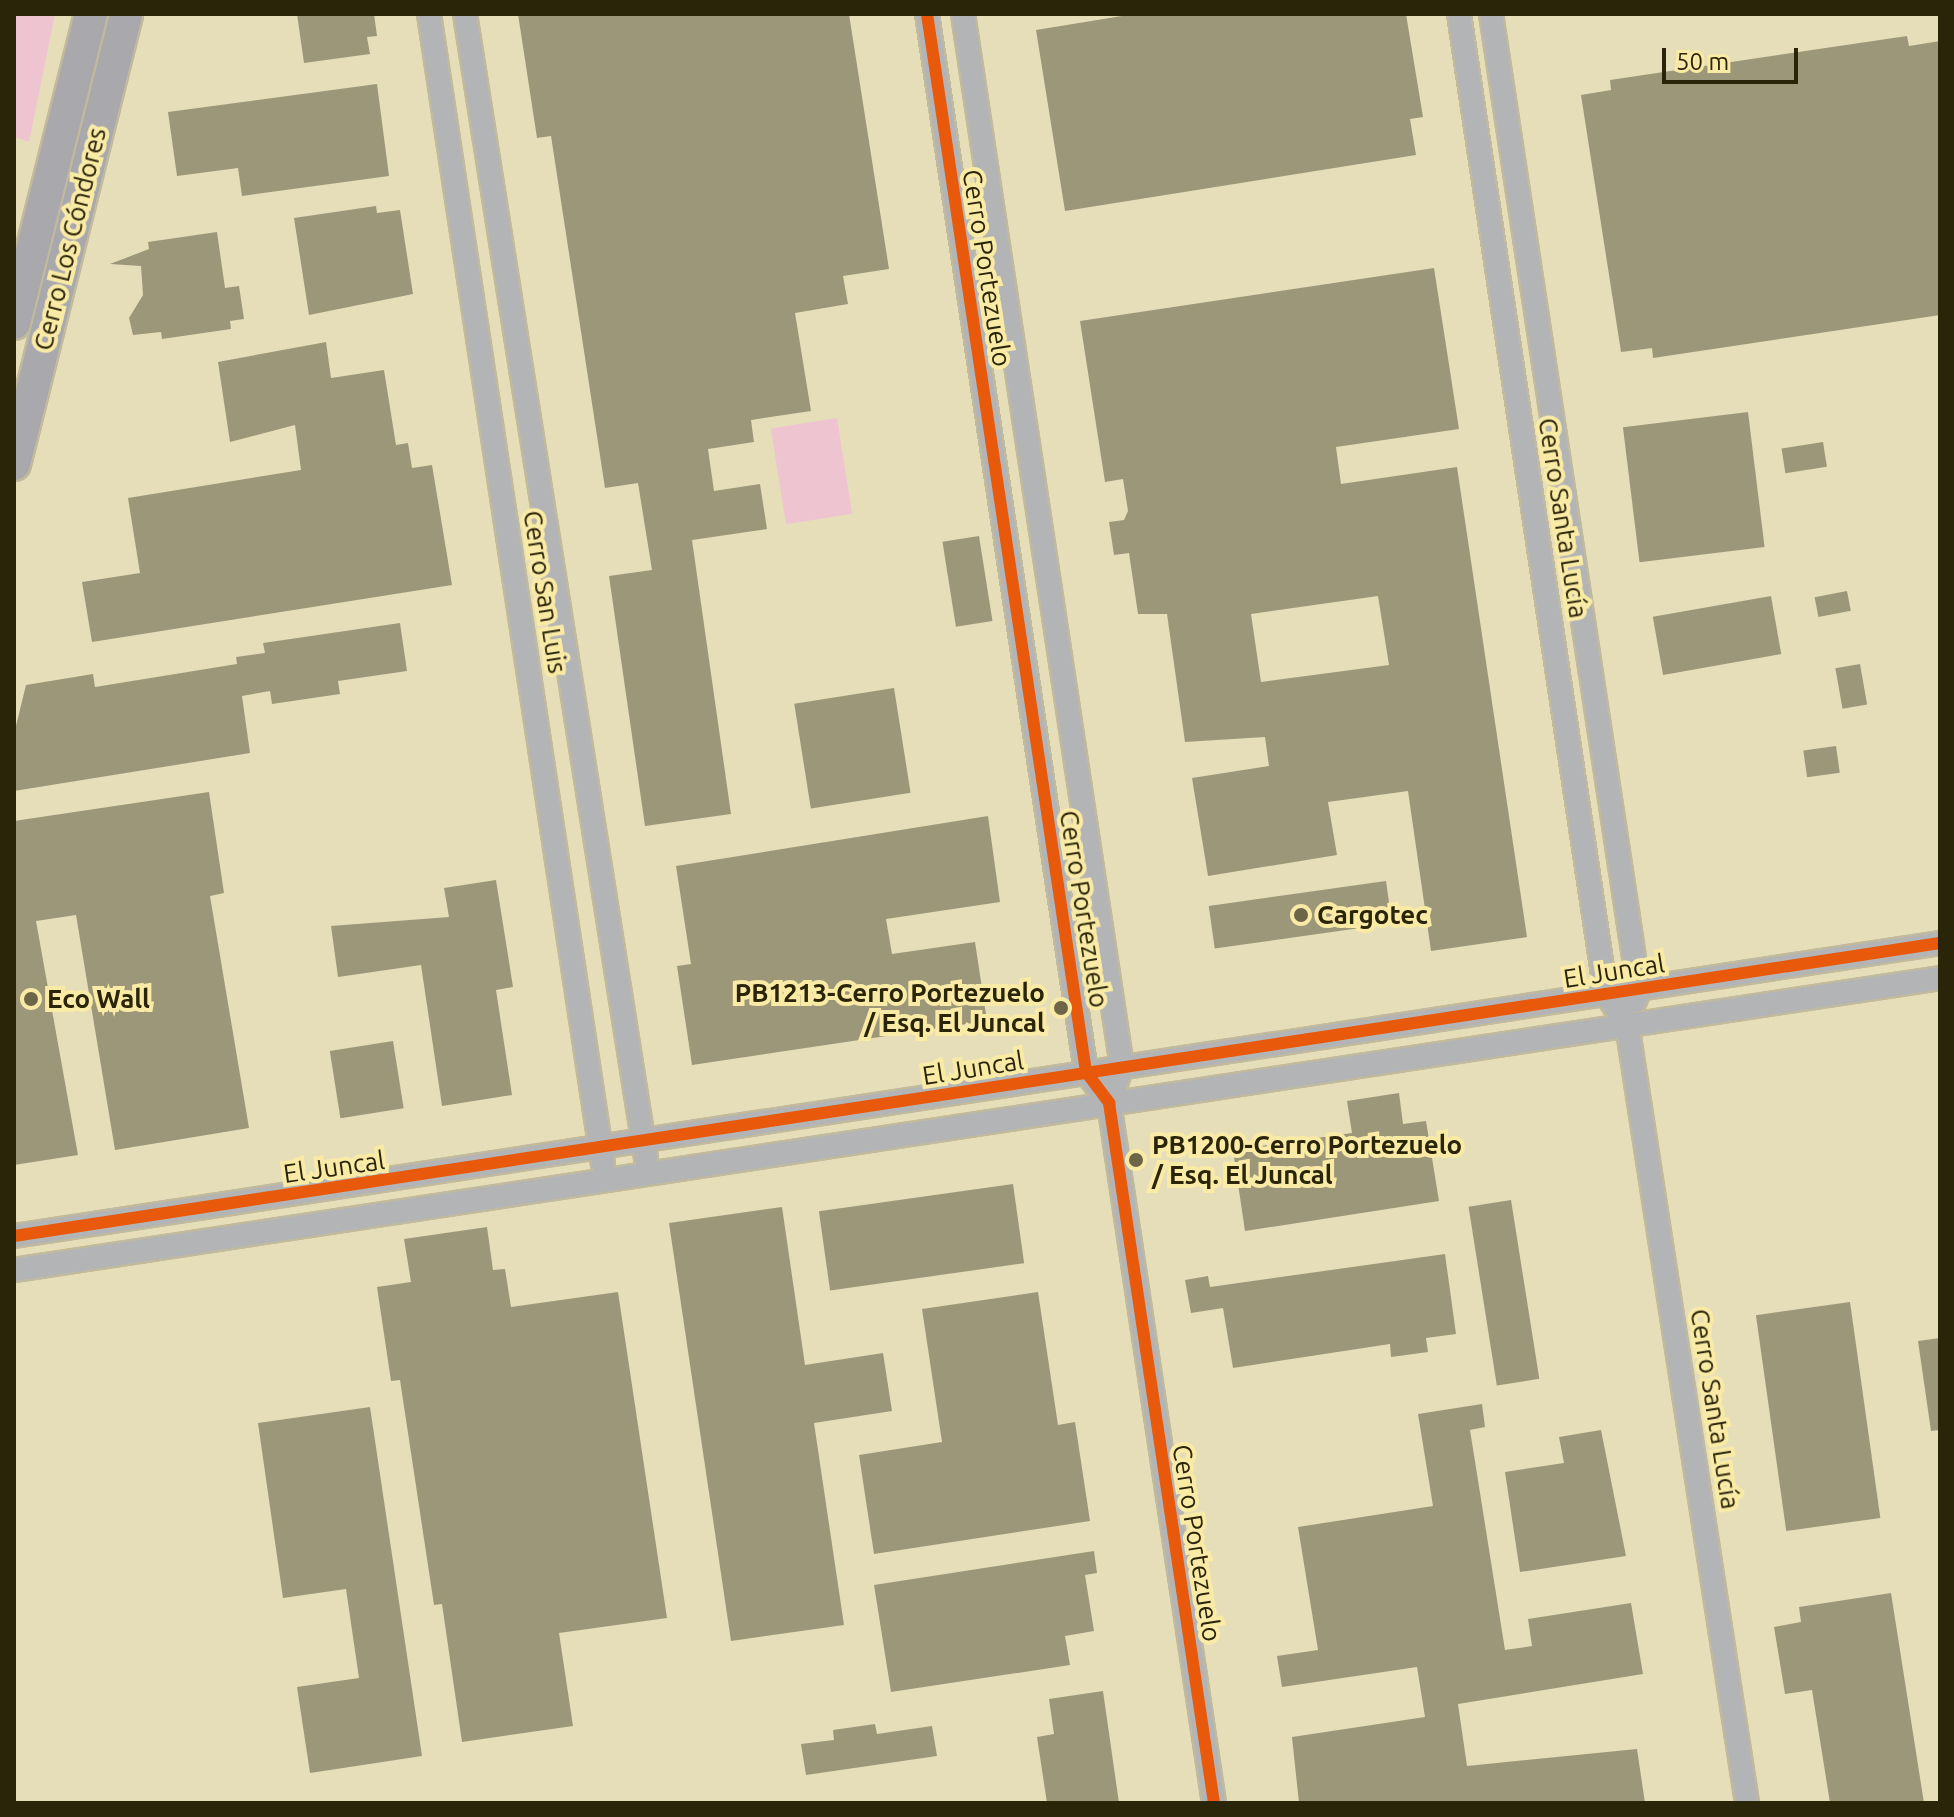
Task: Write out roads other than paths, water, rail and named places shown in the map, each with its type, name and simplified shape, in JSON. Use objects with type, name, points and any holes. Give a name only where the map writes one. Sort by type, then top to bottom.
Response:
[{"type":"street","name":"Cerro Los Cóndores","points":[[14,323],[91,14]]},
{"type":"street","name":"Cerro Los Cóndores","points":[[14,464],[126,14]]},
{"type":"street","name":"Cerro San Luis","points":[[429,14],[605,1177]]},
{"type":"street","name":"Cerro San Luis","points":[[465,14],[648,1171]]},
{"type":"street","name":"Cerro Portezuelo","points":[[927,14],[1086,1072],[1109,1103]]},
{"type":"street","name":"Cerro Portezuelo","points":[[963,14],[1122,1066],[1109,1103],[1214,1803]]},
{"type":"street","name":"Cerro Santa Lucía","points":[[1459,14],[1606,994],[1627,1024],[1747,1803]]},
{"type":"street","name":"Cerro Santa Lucía","points":[[1491,14],[1639,990],[1627,1024]]},
{"type":"street","name":"El Juncal","points":[[14,1236],[601,1150],[1122,1066],[1940,943]]},
{"type":"street","name":"El Juncal","points":[[14,1270],[605,1177],[1940,978]]},
{"type":"place","name":"Cargotec","points":[[1301,915]]},
{"type":"place","name":"Eco Wall","points":[[31,999]]},
{"type":"place","name":"PB1213-Cerro Portezuelo / Esq. El Juncal","points":[[1061,1008]]},
{"type":"place","name":"PB1200-Cerro Portezuelo / Esq. El Juncal","points":[[1136,1160]]}]
